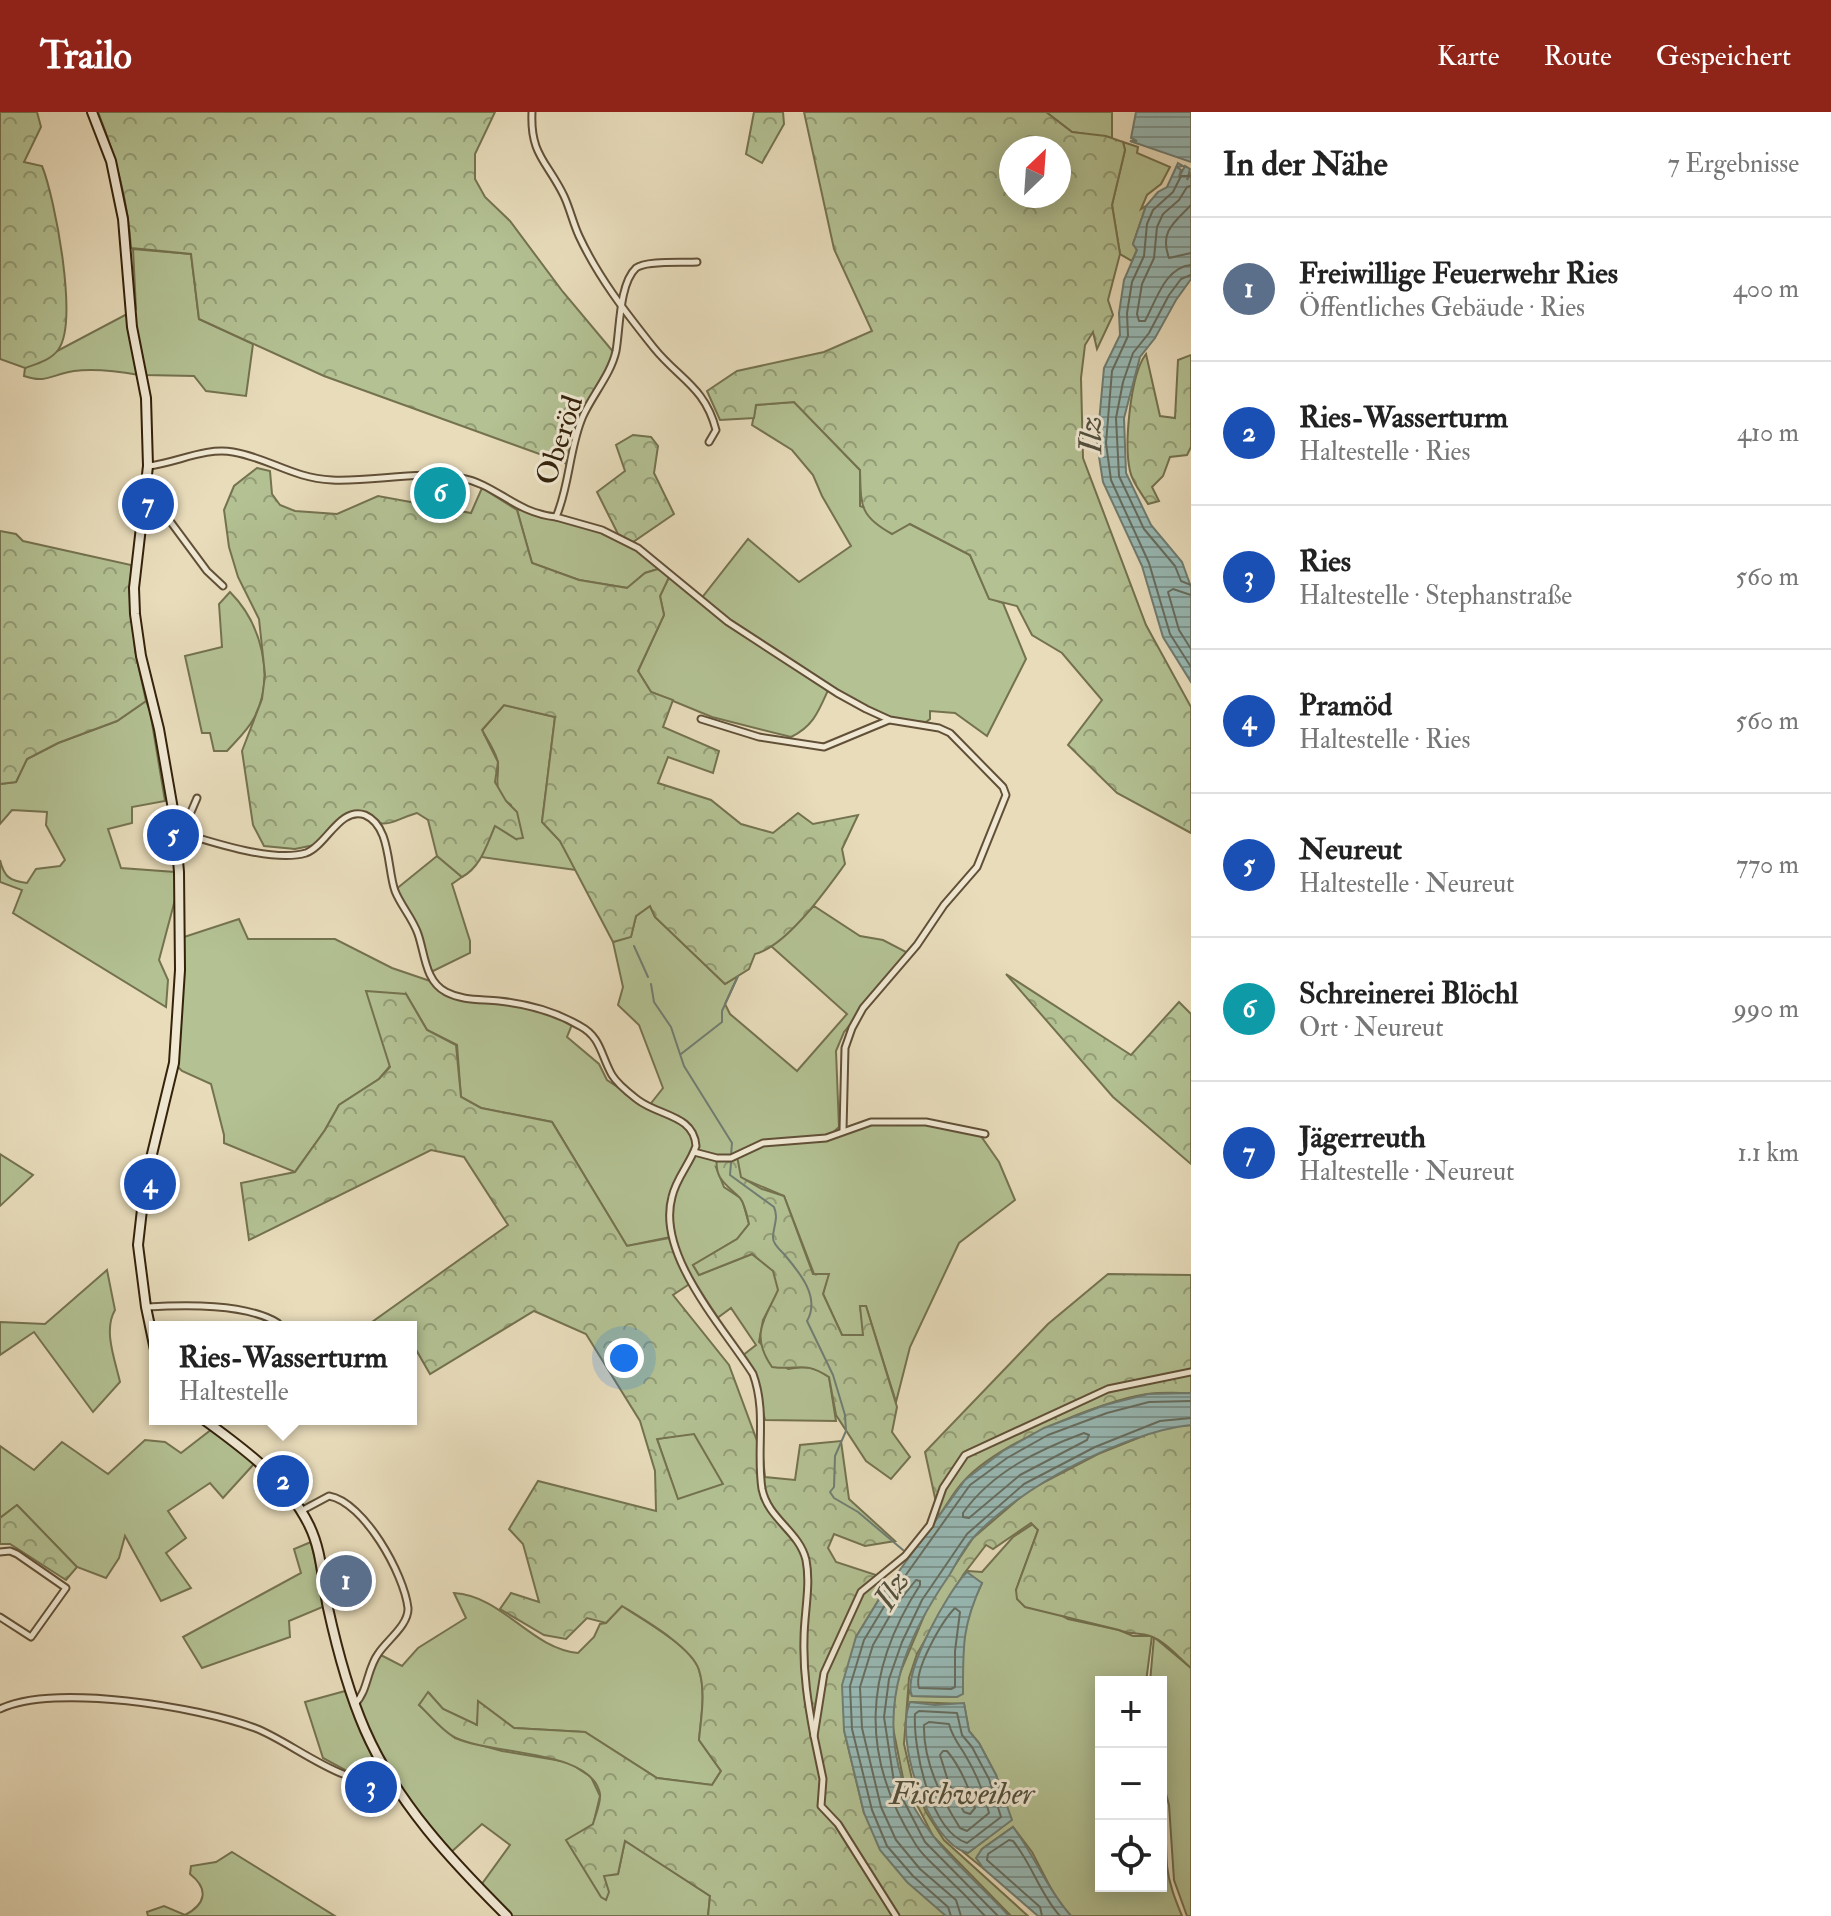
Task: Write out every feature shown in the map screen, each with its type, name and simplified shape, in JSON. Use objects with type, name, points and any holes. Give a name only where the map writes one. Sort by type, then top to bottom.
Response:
[{"type":"street","points":[[92,112],[111,161],[123,219],[132,327],[146,398],[148,466],[134,588],[135,614],[144,672],[159,729],[179,832],[178,1021],[171,1073],[142,1197],[138,1245],[149,1321]]},
{"type":"street","points":[[532,112],[533,143],[565,198],[577,234],[604,283],[655,349],[698,391],[716,430],[709,442]]},
{"type":"street","name":"Oberöd","points":[[697,262],[637,267],[621,304],[612,365],[582,418],[556,517],[602,530],[638,548],[728,622],[837,693],[890,720],[939,728],[950,733],[1003,787],[1006,795],[977,867],[863,1008],[852,1028],[845,1048],[843,1130]]},
{"type":"street","points":[[148,466],[223,451],[309,478],[342,480],[450,476],[477,483],[531,513],[556,517]]},
{"type":"street","points":[[146,490],[207,571],[223,586]]},
{"type":"street","points":[[701,719],[759,737],[824,747],[890,720]]},
{"type":"street","points":[[179,832],[197,798]]},
{"type":"street","points":[[179,832],[227,847],[266,853],[305,853],[314,849],[336,826],[352,815],[363,814],[379,828],[396,894],[415,927],[429,973],[438,987],[457,997],[520,1004],[561,1017],[590,1033],[602,1048],[619,1084],[647,1107],[681,1121],[691,1129],[696,1141],[694,1152],[671,1198],[671,1237],[713,1317],[753,1374],[761,1401],[762,1488],[766,1506],[798,1541],[807,1565],[803,1643],[805,1687],[823,1779],[821,1806],[845,1835],[896,1916]]},
{"type":"street","points":[[694,1152],[731,1158],[763,1143],[816,1140],[871,1122],[926,1122],[985,1134]]},
{"type":"street","points":[[146,1307],[177,1305],[249,1312],[275,1321]]},
{"type":"street","points":[[814,1736],[824,1673],[861,1592],[905,1556],[930,1525],[943,1488],[965,1455],[1108,1389],[1191,1372]]},
{"type":"street","points":[[211,1425],[269,1472],[301,1511],[318,1548],[328,1606],[355,1704],[389,1778],[421,1823],[507,1916]]},
{"type":"street","points":[[301,1511],[329,1496],[349,1503],[388,1552],[408,1608],[406,1619],[375,1658],[361,1698],[355,1704]]},
{"type":"street","points":[[0,1552],[17,1554],[66,1588],[31,1637],[0,1617]]},
{"type":"street","points":[[0,1709],[20,1701],[50,1698],[127,1702],[195,1712],[257,1728],[358,1779],[368,1782],[389,1778]]},
{"type":"green space","points":[[0,112],[37,112],[41,127],[24,162],[42,166],[53,204],[66,288],[64,336],[58,350],[47,359],[25,368],[0,359]]},
{"type":"green space","points":[[98,112],[495,112],[475,154],[475,179],[485,197],[510,221],[615,354],[582,418],[567,464],[324,376],[199,319],[191,254],[131,248],[120,179]]},
{"type":"green space","points":[[754,112],[783,112],[784,124],[762,163],[746,154]]},
{"type":"green space","points":[[804,112],[1046,112],[1072,132],[1106,136],[1123,142],[1125,150],[1112,205],[1120,254],[1108,300],[1113,315],[1097,349],[1093,332],[1085,345],[1081,378],[1083,458],[1146,625],[1191,707],[1191,833],[1117,793],[1068,745],[1102,700],[1062,653],[1032,635],[1017,606],[989,599],[970,555],[910,524],[892,534],[881,528],[864,508],[860,470],[794,402],[756,405],[754,418],[720,420],[707,391],[737,371],[824,352],[872,331],[834,249]]},
{"type":"green space","points":[[1046,112],[1112,112],[1112,138],[1072,132]]},
{"type":"green space","points":[[1123,142],[1138,147],[1137,153],[1170,167],[1161,184],[1147,195],[1141,209],[1146,206],[1133,244],[1137,250],[1132,261],[1120,254],[1112,205],[1125,150]]},
{"type":"green space","points":[[133,249],[191,254],[199,319],[253,344],[246,396],[206,391],[194,376],[145,375],[134,312]]},
{"type":"green space","points":[[127,314],[139,375],[90,370],[66,372],[44,379],[24,376],[25,368]]},
{"type":"green space","points":[[1146,354],[1160,416],[1175,418],[1178,360],[1191,355],[1191,447],[1187,455],[1170,457],[1163,476],[1152,487],[1159,501],[1148,504],[1131,475],[1128,459],[1132,393]]},
{"type":"green space","points":[[794,402],[860,470],[860,506],[910,524],[970,555],[989,598],[1003,603],[1026,659],[987,736],[955,713],[930,711],[930,719],[926,722],[890,720],[829,688],[810,722],[791,737],[712,717],[651,692],[638,671],[664,615],[660,596],[670,575],[700,600],[748,539],[799,582],[851,546],[813,475],[792,450],[752,425],[756,405]]},
{"type":"green space","points":[[633,435],[651,437],[658,446],[654,473],[674,514],[633,542],[618,534],[597,492],[625,471],[616,445]]},
{"type":"green space","points":[[257,468],[270,471],[272,494],[280,505],[295,511],[337,514],[378,496],[471,513],[482,488],[517,510],[532,563],[579,580],[627,588],[645,573],[658,569],[670,575],[660,596],[664,615],[638,671],[651,692],[673,700],[663,727],[719,751],[713,773],[668,757],[658,783],[711,800],[741,824],[773,833],[798,813],[813,824],[858,815],[842,849],[845,864],[793,929],[767,949],[755,954],[749,969],[725,984],[655,917],[650,906],[636,916],[631,937],[613,942],[560,841],[542,822],[555,717],[504,705],[482,730],[498,762],[495,782],[517,812],[523,838],[516,839],[495,826],[479,861],[469,873],[462,877],[437,856],[428,820],[417,813],[382,824],[358,814],[336,826],[319,844],[295,849],[264,846],[253,825],[242,751],[262,699],[265,675],[259,619],[238,577],[229,547],[224,510],[234,486]]},
{"type":"green space","points":[[517,510],[616,536],[656,561],[658,569],[645,573],[628,588],[579,580],[532,563]]},
{"type":"green space","points":[[0,531],[16,534],[23,541],[131,565],[135,650],[146,701],[117,721],[58,743],[27,759],[16,782],[0,784]]},
{"type":"green space","points":[[230,592],[250,619],[257,635],[262,651],[264,685],[261,702],[249,727],[227,751],[214,751],[210,733],[202,733],[185,656],[222,647],[219,604]]},
{"type":"green space","points":[[146,701],[165,801],[132,807],[132,823],[108,829],[121,868],[175,872],[176,896],[159,960],[168,980],[166,1007],[13,913],[22,890],[0,882],[0,860],[9,877],[27,883],[36,869],[60,866],[65,860],[46,825],[47,812],[12,810],[0,824],[0,784],[16,782],[27,759],[58,743],[117,721]]},
{"type":"green space","points":[[504,705],[555,717],[542,822],[560,841],[576,870],[481,857],[495,825],[516,839],[511,805],[498,788],[497,759],[482,730]]},
{"type":"green space","points":[[437,856],[462,877],[452,884],[470,941],[470,953],[429,973],[422,947],[395,890]]},
{"type":"green space","points":[[650,906],[655,917],[725,984],[738,976],[725,1004],[730,1014],[797,1071],[847,1014],[771,946],[814,906],[860,936],[883,940],[910,954],[844,1032],[836,1051],[839,1127],[829,1136],[871,1122],[926,1122],[978,1132],[999,1162],[1015,1200],[959,1243],[910,1347],[896,1402],[866,1306],[860,1306],[864,1335],[842,1335],[823,1294],[828,1274],[814,1274],[784,1196],[716,1167],[724,1187],[742,1199],[749,1224],[737,1239],[693,1265],[699,1275],[752,1254],[774,1271],[779,1290],[763,1320],[759,1342],[788,1369],[810,1368],[829,1377],[836,1421],[765,1420],[757,1386],[742,1356],[756,1345],[731,1308],[716,1319],[671,1237],[627,1246],[552,1122],[481,1108],[461,1097],[457,1045],[427,1030],[406,994],[390,1066],[379,1079],[339,1105],[295,1172],[224,1143],[211,1084],[182,1071],[174,1063],[184,937],[239,919],[248,939],[335,939],[392,968],[433,982],[457,997],[520,1004],[573,1022],[567,1037],[599,1064],[607,1080],[648,1107],[663,1088],[639,1025],[618,1005],[623,987],[613,942],[631,936],[636,916]]},
{"type":"green space","points":[[1006,974],[1131,1055],[1179,1002],[1191,1014],[1191,1164],[1113,1097]]},
{"type":"green space","points":[[366,991],[406,994],[427,1030],[456,1045],[461,1097],[481,1108],[552,1122],[627,1246],[669,1238],[691,1283],[673,1295],[729,1365],[763,1457],[765,1477],[795,1480],[800,1445],[841,1441],[849,1499],[895,1541],[865,1546],[834,1534],[828,1548],[836,1562],[876,1575],[881,1596],[856,1637],[844,1730],[864,1813],[946,1916],[708,1916],[710,1896],[625,1841],[618,1874],[604,1876],[609,1892],[606,1900],[601,1897],[566,1840],[593,1824],[600,1794],[593,1779],[560,1761],[456,1738],[441,1728],[419,1705],[428,1692],[443,1709],[477,1725],[478,1701],[514,1728],[585,1732],[657,1778],[712,1785],[721,1771],[699,1740],[703,1696],[699,1670],[687,1652],[666,1634],[622,1606],[606,1623],[587,1618],[566,1639],[544,1635],[500,1609],[511,1593],[539,1602],[523,1544],[509,1529],[538,1481],[656,1511],[655,1471],[640,1421],[586,1334],[534,1311],[430,1374],[417,1351],[417,1321],[373,1321],[508,1225],[464,1157],[431,1150],[249,1240],[241,1183],[295,1172],[339,1105],[379,1079],[390,1067]],"holes":[[[694,1434],[723,1484],[678,1499],[657,1439]]]},
{"type":"green space","points":[[0,1154],[33,1175],[0,1206]]},
{"type":"green space","points":[[737,1156],[741,1177],[762,1189],[784,1196],[813,1274],[829,1274],[823,1294],[842,1335],[863,1335],[860,1306],[866,1306],[897,1407],[892,1432],[910,1457],[891,1479],[866,1461],[836,1415],[829,1377],[807,1367],[772,1367],[765,1356],[762,1328],[778,1290],[773,1271],[752,1254],[699,1275],[693,1265],[737,1239],[749,1224],[742,1201],[722,1181],[718,1171],[717,1158]]},
{"type":"green space","points":[[107,1270],[115,1310],[110,1336],[120,1382],[93,1412],[34,1332],[0,1355],[0,1322],[45,1324]]},
{"type":"green space","points":[[1108,1274],[1191,1275],[1191,1393],[1152,1393],[1127,1398],[1050,1426],[979,1467],[960,1485],[939,1516],[925,1452],[1048,1324]]},
{"type":"green space","points":[[1191,1425],[1191,1668],[1156,1638],[1025,1607],[1017,1599],[1016,1590],[1038,1530],[1031,1523],[993,1549],[986,1545],[963,1575],[917,1654],[909,1678],[904,1744],[912,1779],[926,1812],[944,1840],[1028,1916],[1011,1916],[933,1836],[903,1778],[891,1718],[897,1680],[929,1604],[973,1538],[1029,1490],[1098,1454],[1163,1428]]},
{"type":"green space","points":[[212,1429],[253,1465],[223,1498],[210,1483],[168,1511],[186,1538],[166,1553],[191,1588],[161,1601],[125,1536],[119,1558],[106,1578],[77,1567],[17,1505],[0,1518],[0,1446],[34,1470],[62,1442],[108,1474],[145,1440],[165,1442],[181,1453]]},
{"type":"green space","points":[[694,1433],[724,1484],[678,1500],[657,1439]]},
{"type":"green space","points":[[17,1505],[77,1567],[66,1580],[10,1544],[0,1544],[0,1518]]},
{"type":"green space","points":[[1033,1524],[1038,1530],[1016,1590],[1068,1619],[1133,1636],[1152,1636],[1147,1676],[1095,1676],[1095,1892],[1167,1892],[1167,1864],[1182,1916],[1071,1916],[1057,1900],[1032,1852],[1013,1827],[982,1849],[977,1858],[984,1869],[962,1851],[968,1853],[1011,1820],[996,1775],[969,1731],[964,1704],[911,1702],[907,1708],[909,1690],[912,1696],[957,1697],[967,1615],[982,1583],[963,1575],[968,1571],[982,1572],[1013,1537]]},
{"type":"green space","points":[[311,1542],[325,1606],[289,1621],[290,1637],[202,1668],[183,1637],[301,1573],[294,1549]]},
{"type":"green space","points":[[454,1593],[487,1603],[545,1642],[578,1653],[594,1637],[600,1624],[606,1623],[622,1606],[665,1634],[695,1661],[702,1687],[699,1740],[721,1771],[712,1785],[657,1778],[585,1732],[514,1728],[479,1702],[477,1725],[443,1709],[429,1693],[419,1705],[455,1738],[502,1751],[568,1762],[591,1777],[600,1796],[593,1825],[603,1875],[618,1874],[625,1840],[710,1896],[708,1916],[507,1916],[479,1888],[510,1845],[482,1824],[448,1855],[389,1778],[355,1704],[361,1698],[377,1653],[402,1666],[418,1648],[466,1618]]},
{"type":"green space","points":[[1154,1637],[1191,1668],[1191,1916],[1187,1916],[1174,1880],[1167,1798],[1167,1676],[1151,1676]]},
{"type":"green space","points":[[345,1691],[380,1771],[375,1778],[345,1770],[323,1758],[305,1702]]},
{"type":"green space","points":[[232,1852],[335,1916],[148,1916],[147,1912],[164,1906],[185,1915],[192,1911],[201,1901],[202,1891],[190,1874],[191,1866],[216,1862]]},
{"type":"water","points":[[1136,112],[1191,112],[1191,162],[1130,141],[1137,141],[1131,138]]},
{"type":"water","points":[[1178,163],[1183,166],[1177,167],[1181,170],[1179,177],[1185,166],[1190,169],[1187,180],[1191,173],[1191,279],[1140,357],[1124,418],[1126,473],[1151,525],[1182,562],[1191,587],[1191,682],[1163,637],[1142,566],[1103,482],[1097,444],[1104,368],[1120,335],[1119,313],[1124,280],[1137,250],[1133,244],[1146,206],[1167,187]]},
{"type":"water","name":"Ilz","points":[[1191,1393],[1191,1425],[1135,1439],[1074,1465],[1017,1500],[993,1519],[967,1546],[921,1621],[901,1671],[895,1697],[895,1751],[902,1779],[920,1818],[933,1836],[1009,1916],[946,1916],[907,1882],[880,1850],[864,1813],[844,1730],[842,1685],[856,1637],[881,1596],[965,1480],[1003,1451],[1044,1428],[1105,1405],[1148,1394]]},
{"type":"water","name":"Fischweiher","points":[[967,1572],[982,1583],[965,1637],[963,1694],[957,1697],[912,1696],[911,1685],[920,1651],[939,1612]]},
{"type":"water","name":"Fischweiher","points":[[910,1702],[935,1705],[964,1703],[969,1731],[996,1775],[1012,1820],[968,1853],[953,1845],[939,1830],[918,1787],[907,1739],[906,1718]]},
{"type":"water","name":"Fischweiher","points":[[1013,1827],[1071,1916],[1038,1916],[984,1869],[976,1858],[982,1849]]},
{"type":"waterway","points":[[634,946],[648,977]]},
{"type":"waterway","points":[[681,1054],[722,1022],[722,1011],[738,976]]},
{"type":"waterway","points":[[651,984],[654,1002],[671,1027],[684,1066],[732,1143],[731,1155]]},
{"type":"waterway","points":[[731,1163],[730,1175],[774,1207],[774,1242],[802,1277],[810,1294],[811,1312],[807,1321],[833,1375],[845,1415],[846,1431],[835,1456],[834,1487],[830,1492],[903,1550]]},
{"type":"place","name":"Schreinerei Blöchl","points":[[440,493]]},
{"type":"place","name":"Jägerreuth","points":[[148,504]]},
{"type":"place","name":"Neureut","points":[[173,835]]},
{"type":"place","name":"Pramöd","points":[[150,1184]]},
{"type":"place","name":"Ries-Wasserturm","points":[[283,1481]]},
{"type":"place","name":"Freiwillige Feuerwehr Ries","points":[[346,1581]]},
{"type":"place","name":"Ries","points":[[371,1787]]}]
